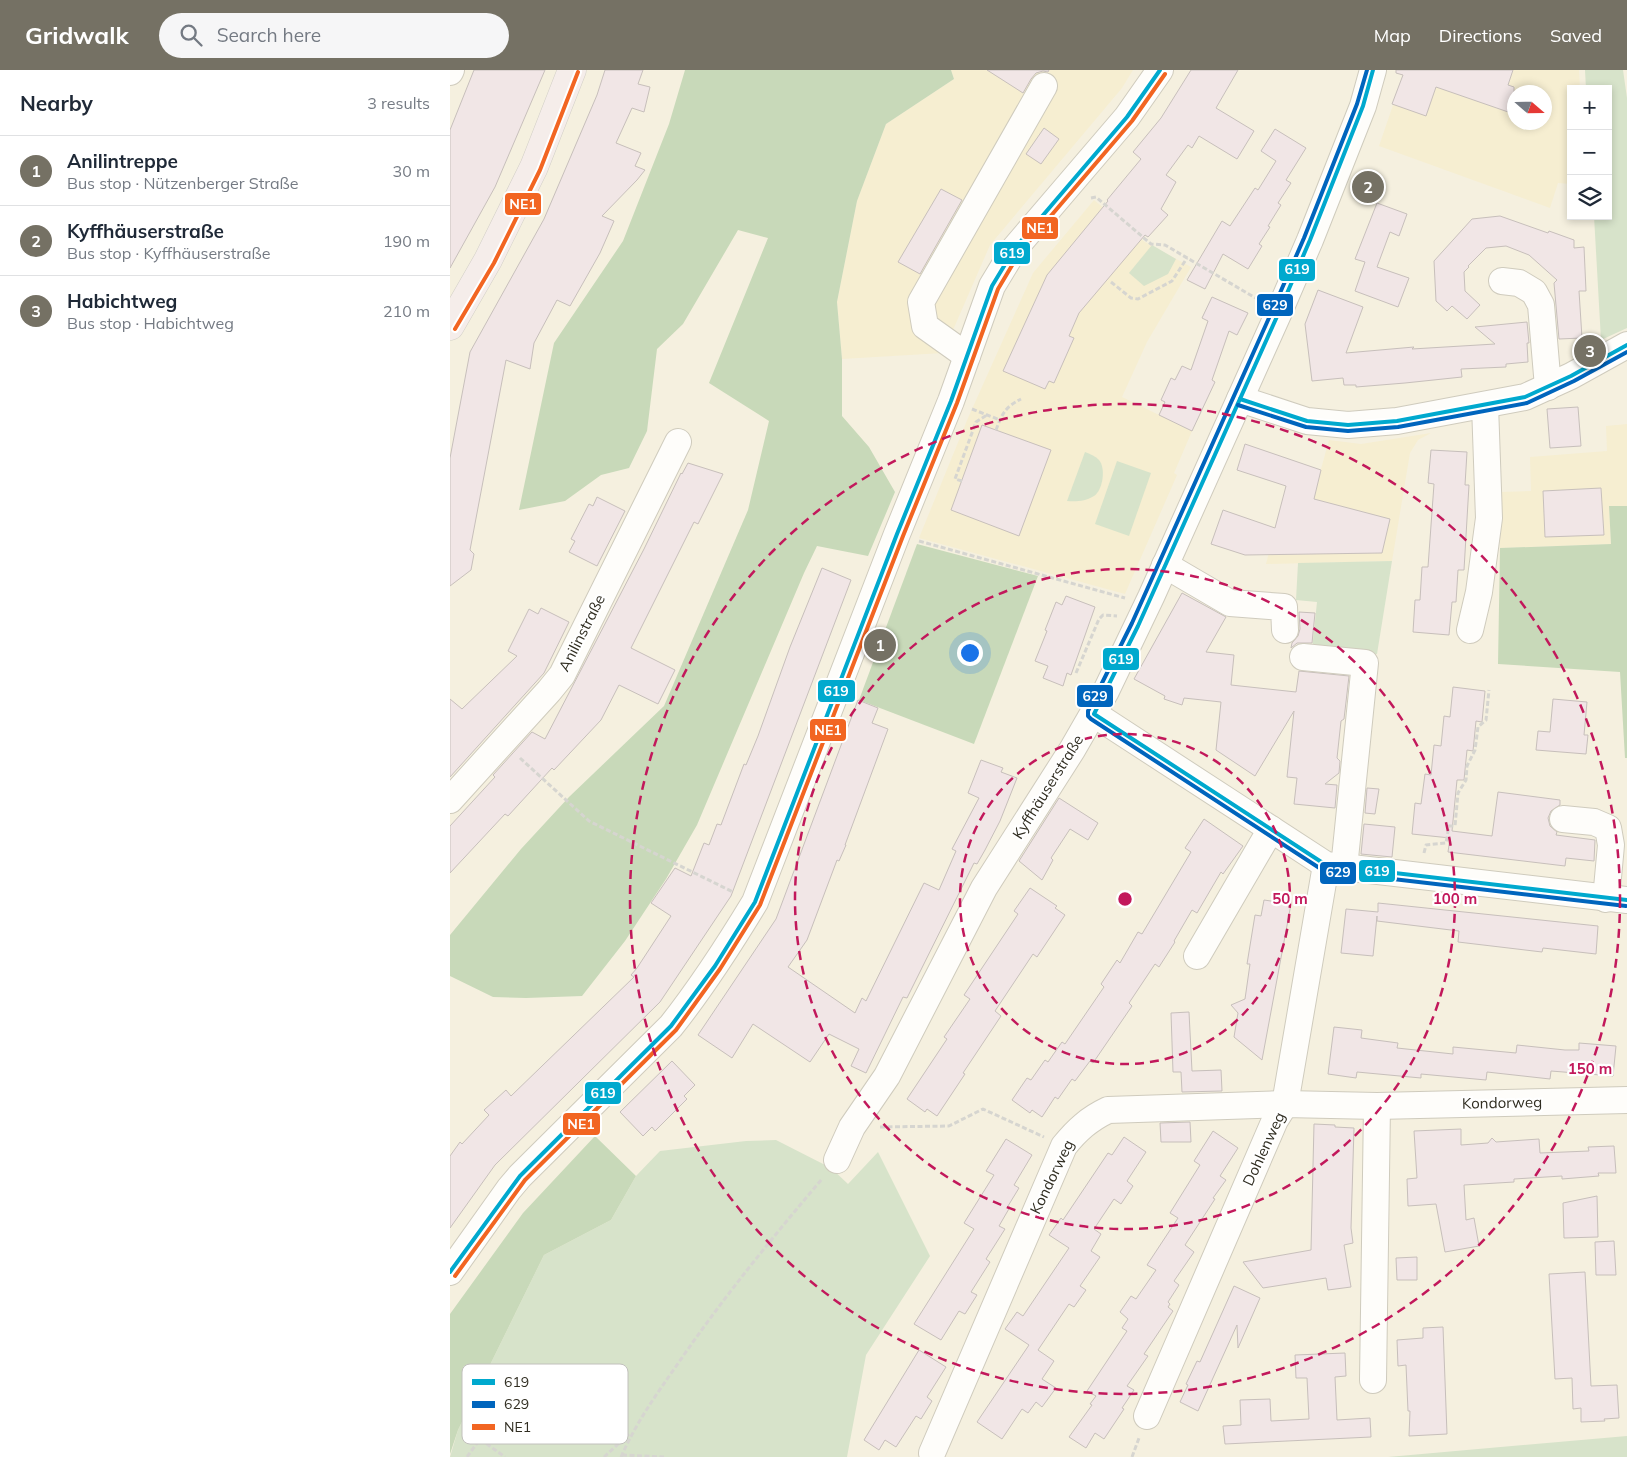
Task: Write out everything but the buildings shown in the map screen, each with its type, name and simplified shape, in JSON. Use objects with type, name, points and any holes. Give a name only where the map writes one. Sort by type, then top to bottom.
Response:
[{"type":"main road","points":[[450,326],[488,260],[534,167],[572,70]]},
{"type":"street","points":[[450,1272],[508,1189],[682,1012],[755,902],[967,356],[992,286],[1015,248],[1127,117],[1160,70]]},
{"type":"street","name":"Kyffhäuserstraße","points":[[837,1160],[852,1127],[887,1076],[984,888],[1094,714],[1165,565],[1279,312],[1310,240],[1362,106],[1373,70]]},
{"type":"street","points":[[967,356],[924,326],[921,302],[1044,86]]},
{"type":"street","points":[[1502,281],[1519,283],[1534,292],[1541,305],[1548,387]]},
{"type":"street","points":[[1240,399],[1307,421],[1348,426],[1396,421],[1525,397],[1548,387],[1627,345]]},
{"type":"street","points":[[1470,630],[1479,592],[1489,518],[1485,405]]},
{"type":"street","name":"Anilinstraße","points":[[450,800],[562,675],[678,442]]},
{"type":"street","points":[[1165,565],[1230,603],[1284,607],[1285,630]]},
{"type":"street","name":"Dohlenweg","points":[[1147,1416],[1275,1120],[1286,1104],[1335,867],[1365,663],[1303,657]]},
{"type":"street","points":[[1094,714],[1271,829],[1335,867],[1617,899],[1608,828],[1594,822],[1563,819]]},
{"type":"street","points":[[1197,956],[1271,829]]},
{"type":"street","name":"Kondorweg","points":[[932,1453],[1064,1146],[1078,1129],[1092,1117],[1108,1110],[1286,1104],[1378,1106],[1627,1100]]},
{"type":"street","points":[[1373,1380],[1378,1106]]},
{"type":"path","points":[[1096,197],[1151,244],[1165,245],[1279,312]]},
{"type":"path","points":[[1110,282],[1131,298],[1138,299],[1172,281],[1187,258]]},
{"type":"path","points":[[996,430],[1009,406],[1021,399]]},
{"type":"path","points":[[974,410],[1000,420]]},
{"type":"path","points":[[962,481],[955,479],[973,429],[976,422],[987,415]]},
{"type":"path","points":[[918,541],[1147,604]]},
{"type":"path","points":[[1076,673],[1099,619]]},
{"type":"path","points":[[1419,876],[1426,846],[1446,843],[1449,826],[1455,826],[1458,793],[1466,780],[1467,766],[1475,750],[1478,727],[1486,720],[1489,690]]},
{"type":"path","points":[[503,743],[589,821],[734,892]]},
{"type":"path","points":[[852,1127],[948,1126],[983,1109],[1064,1146]]},
{"type":"path","points":[[628,1442],[648,1405],[732,1288],[837,1160]]},
{"type":"path","points":[[628,1436],[632,1432]]},
{"type":"path","points":[[467,1457],[476,1444]]},
{"type":"path","points":[[487,1444],[505,1457]]},
{"type":"path","points":[[604,1457],[619,1444]]},
{"type":"path","points":[[627,1444],[622,1456],[664,1457]]},
{"type":"shaded area","points":[[951,70],[1133,70],[1122,88],[990,245],[943,353],[842,359],[837,302],[857,201],[886,124],[954,79]]},
{"type":"shaded area","points":[[1405,70],[1579,70],[1580,85],[1567,85],[1567,184],[1558,183],[1550,208],[1379,146]]},
{"type":"shaded area","points":[[1094,200],[1145,242],[1191,267],[1147,342],[1122,397],[1192,431],[1174,473],[1177,475],[1125,594],[919,538],[968,418],[1033,273]]},
{"type":"shaded area","points":[[1627,424],[1627,506],[1609,506],[1611,544],[1500,548],[1499,492],[1531,491],[1530,457],[1607,451],[1606,426]]},
{"type":"shaded area","points":[[1431,433],[1418,440],[1410,453],[1392,561],[1266,564],[1285,491],[1313,498],[1329,440],[1361,444]]},
{"type":"green space","points":[[685,70],[951,70],[954,79],[886,124],[857,201],[837,302],[842,359],[842,416],[869,447],[895,492],[868,556],[817,546],[697,825],[666,879],[625,941],[582,996],[493,997],[450,976],[450,935],[521,849],[569,797],[664,706],[748,510],[769,421],[709,383],[768,238],[738,230],[683,324],[657,349],[647,431],[629,468],[601,475],[565,501],[519,510],[554,343],[623,241],[669,124]]},
{"type":"green space","points":[[1585,70],[1623,70],[1627,98],[1627,328],[1601,340],[1594,220],[1612,220],[1612,85],[1586,85]]},
{"type":"green space","points":[[1152,245],[1176,259],[1168,274],[1144,286],[1129,273]]},
{"type":"green space","points":[[1085,452],[1096,457],[1101,464],[1103,473],[1100,489],[1091,498],[1081,501],[1067,501]]},
{"type":"green space","points":[[1117,461],[1151,473],[1129,536],[1095,524]]},
{"type":"green space","points":[[1609,506],[1627,506],[1627,758],[1625,758],[1620,672],[1498,664],[1500,548],[1611,544]]},
{"type":"green space","points":[[917,544],[1038,576],[974,744],[859,700]]},
{"type":"green space","points":[[1392,561],[1377,654],[1312,650],[1317,602],[1296,600],[1298,563]]},
{"type":"green space","points":[[595,1136],[636,1176],[611,1220],[544,1255],[490,1364],[462,1364],[462,1422],[450,1454],[450,1314],[523,1213]]},
{"type":"green space","points":[[776,1140],[831,1168],[848,1184],[878,1152],[930,1256],[866,1355],[847,1457],[450,1457],[462,1422],[462,1444],[628,1444],[628,1364],[490,1364],[544,1255],[611,1220],[636,1176],[660,1151],[746,1141]]},
{"type":"green space","points":[[1627,1436],[1627,1457],[1388,1457]]},
{"type":"transit line","name":"619","points":[[450,1272],[520,1176],[671,1026],[715,966],[755,902],[897,534],[951,401],[992,286],[1015,248],[1127,117],[1160,70]]},
{"type":"transit line","name":"629","points":[[1367,70],[1357,104],[1304,238],[1132,623],[1088,711],[1088,716],[1324,871],[1626,906]]},
{"type":"transit line","name":"619","points":[[1373,70],[1363,106],[1310,240],[1279,312],[1138,626],[1094,714],[1326,865],[1627,900]]},
{"type":"transit line","name":"NE1","points":[[455,329],[494,263],[540,170],[578,72]]},
{"type":"transit line","name":"NE1","points":[[455,1276],[525,1180],[676,1030],[720,969],[760,905],[903,536],[957,403],[998,289],[1020,252],[1132,121],[1165,74]]},
{"type":"transit line","name":"619","points":[[1240,399],[1307,421],[1348,425],[1397,421],[1525,397],[1571,376],[1627,345]]},
{"type":"transit line","name":"629","points":[[1238,405],[1306,427],[1348,431],[1398,427],[1527,403],[1574,381],[1627,352]]},
{"type":"place","name":"Kyffhäuserstraße","points":[[1368,187]]},
{"type":"place","name":"Habichtweg","points":[[1590,351]]},
{"type":"place","name":"Anilintreppe","points":[[880,645]]}]
